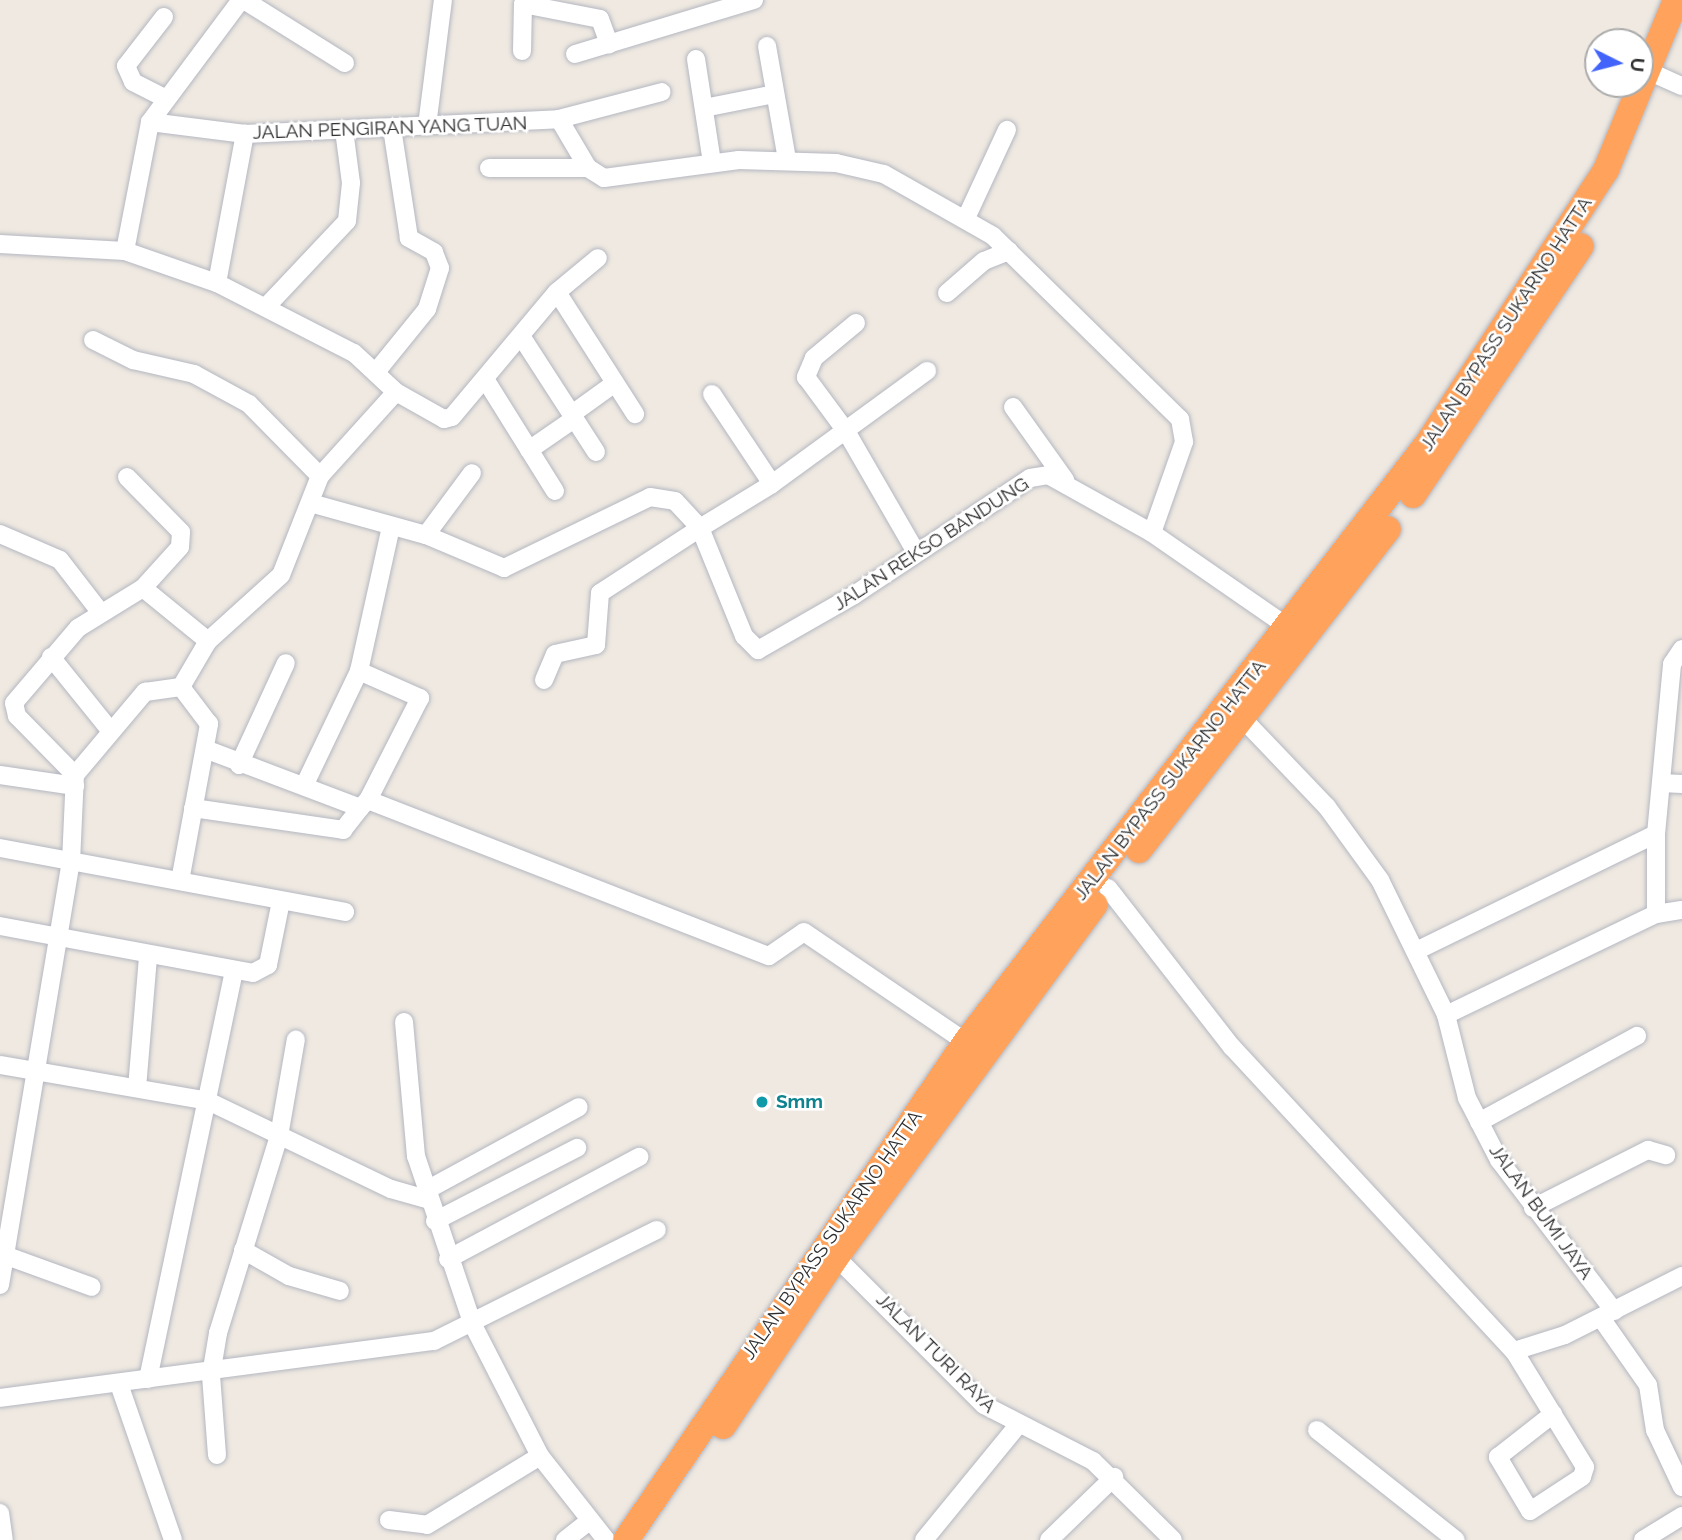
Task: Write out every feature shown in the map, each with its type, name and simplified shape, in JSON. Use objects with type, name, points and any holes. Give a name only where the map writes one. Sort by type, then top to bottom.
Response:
[{"type":"highway","name":"JALAN BYPASS SUKARNO HATTA","points":[[626,1540],[966,1042],[1389,499],[1554,256],[1666,79],[1676,0]]},
{"type":"highway","name":"JALAN BYPASS SUKARNO HATTA","points":[[646,1540],[836,1257],[1108,888],[1242,718],[1512,354],[1624,172],[1682,37]]},
{"type":"street","points":[[125,251],[150,122],[165,98],[242,0],[345,62]]},
{"type":"street","points":[[427,126],[443,0]]},
{"type":"street","points":[[575,54],[754,0]]},
{"type":"street","points":[[522,51],[521,2],[600,19],[608,44]]},
{"type":"street","points":[[164,17],[126,66],[133,82],[165,98]]},
{"type":"street","points":[[767,46],[787,160]]},
{"type":"street","points":[[696,59],[712,162]]},
{"type":"street","name":"JALAN PENGIRAN YANG TUAN","points":[[150,122],[245,134],[559,119],[662,92]]},
{"type":"street","points":[[704,108],[775,93]]},
{"type":"street","points":[[559,119],[588,167],[598,177],[618,179],[712,162],[787,160],[884,174],[967,216],[1009,251],[1185,428],[1152,533]]},
{"type":"street","points":[[376,372],[427,309],[440,268],[434,252],[409,238],[392,128]]},
{"type":"street","points":[[266,307],[346,221],[351,183],[344,130]]},
{"type":"street","points":[[967,216],[1007,130]]},
{"type":"street","points":[[217,283],[245,134]]},
{"type":"street","points":[[489,168],[588,167]]},
{"type":"street","points":[[0,244],[125,251],[217,283],[354,353],[396,392],[443,419],[452,417],[557,292],[598,258]]},
{"type":"street","points":[[947,293],[984,261],[1009,251]]},
{"type":"street","points":[[557,292],[635,414]]},
{"type":"street","points":[[856,323],[814,358],[806,377],[846,431],[916,552]]},
{"type":"street","points":[[521,335],[596,452]]},
{"type":"street","points":[[93,340],[133,360],[194,374],[249,404],[320,476]]},
{"type":"street","points":[[544,680],[555,654],[596,645],[600,593],[772,484],[927,370]]},
{"type":"street","points":[[485,379],[555,491]]},
{"type":"street","points":[[529,450],[615,383]]},
{"type":"street","points":[[181,687],[208,641],[281,575],[313,504],[320,476],[396,392]]},
{"type":"street","points":[[712,394],[772,484]]},
{"type":"street","points":[[1013,407],[1065,480]]},
{"type":"street","points":[[426,535],[472,472]]},
{"type":"street","points":[[75,780],[14,710],[51,657],[101,613],[143,588],[183,539],[127,477]]},
{"type":"street","name":"JALAN REKSO BANDUNG","points":[[700,528],[744,636],[758,650],[1030,478],[1065,480],[1152,533],[1289,628]]},
{"type":"street","points":[[313,504],[426,535],[504,568],[650,497],[676,501],[700,528]]},
{"type":"street","points":[[304,786],[359,671],[391,527]]},
{"type":"street","points":[[0,534],[66,565],[101,613]]},
{"type":"street","points":[[143,588],[208,641]]},
{"type":"street","points":[[1656,914],[1656,834],[1672,664],[1682,649]]},
{"type":"street","points":[[51,657],[109,729]]},
{"type":"street","points":[[239,765],[286,663]]},
{"type":"street","points":[[193,807],[343,830],[364,804],[420,698],[359,671]]},
{"type":"street","points":[[0,1284],[7,1256],[8,1198],[37,1076],[71,862],[75,780],[109,729],[145,692],[181,687]]},
{"type":"street","points":[[180,881],[209,720],[181,687]]},
{"type":"street","name":"JALAN BUMI JAYA","points":[[1242,718],[1327,807],[1380,880],[1446,1015],[1479,1122],[1533,1208],[1608,1314],[1648,1385],[1655,1430],[1682,1488]]},
{"type":"street","points":[[205,749],[239,765],[364,804],[769,956],[804,933],[966,1042]]},
{"type":"street","points":[[0,763],[9,777],[75,780]]},
{"type":"street","points":[[1661,783],[1682,785]]},
{"type":"street","points":[[1416,951],[1656,834]]},
{"type":"street","points":[[0,848],[345,912]]},
{"type":"street","points":[[1108,888],[1232,1047],[1514,1351],[1583,1462],[1584,1474],[1530,1511],[1498,1457],[1553,1414]]},
{"type":"street","points":[[0,926],[148,958],[253,973],[268,965],[281,901]]},
{"type":"street","points":[[1446,1015],[1656,914],[1682,910]]},
{"type":"street","points":[[136,1088],[148,958]]},
{"type":"street","points":[[148,1379],[234,971]]},
{"type":"street","points":[[404,1022],[410,1121],[426,1195],[473,1325],[540,1456],[588,1522],[606,1540]]},
{"type":"street","points":[[1479,1122],[1637,1036]]},
{"type":"street","points":[[217,1455],[211,1375],[243,1250],[279,1136],[296,1039]]},
{"type":"street","points":[[0,1065],[37,1076],[136,1088],[208,1101],[279,1136],[426,1195]]},
{"type":"street","points":[[426,1195],[579,1107]]},
{"type":"street","points":[[435,1221],[577,1148]]},
{"type":"street","points":[[1533,1208],[1648,1150],[1666,1155]]},
{"type":"street","points":[[448,1259],[639,1157]]},
{"type":"street","points":[[0,1398],[148,1379],[211,1375],[385,1351],[473,1325],[657,1230]]},
{"type":"street","points":[[243,1250],[289,1276],[340,1291]]},
{"type":"street","points":[[7,1256],[93,1287]]},
{"type":"street","name":"JALAN TURI RAYA","points":[[836,1257],[984,1405],[1018,1424],[1080,1451],[1114,1477],[1173,1540]]},
{"type":"street","points":[[1514,1351],[1608,1314],[1682,1276]]},
{"type":"street","points":[[119,1384],[173,1540]]},
{"type":"street","points":[[924,1540],[1018,1424]]},
{"type":"street","points":[[1317,1430],[1456,1540]]},
{"type":"street","points":[[389,1520],[427,1525],[540,1456]]},
{"type":"street","points":[[1049,1540],[1114,1477]]},
{"type":"street","points":[[0,1516],[4,1540]]},
{"type":"street","points":[[1643,1540],[1682,1516]]},
{"type":"street","points":[[565,1540],[588,1522]]},
{"type":"place","name":"Smm","points":[[762,1102]]}]
